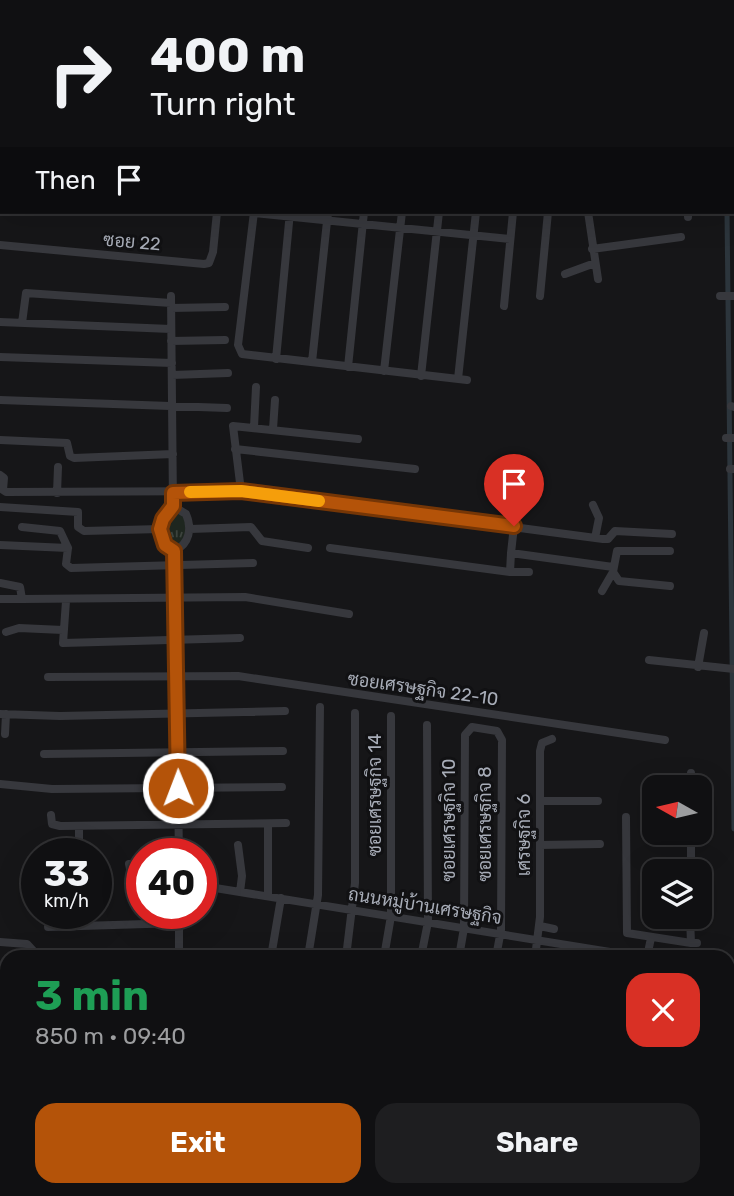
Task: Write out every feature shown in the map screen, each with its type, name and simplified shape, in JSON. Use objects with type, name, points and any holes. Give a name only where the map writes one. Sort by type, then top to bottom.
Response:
[{"type":"street","name":"ซอย 22","points":[[0,246],[204,264],[209,263],[213,252],[217,214]]},
{"type":"street","points":[[254,214],[239,353],[463,380],[476,214]]},
{"type":"street","points":[[276,359],[289,214],[327,216],[401,229],[510,239]]},
{"type":"street","points":[[348,367],[364,214]]},
{"type":"street","points":[[384,372],[402,214]]},
{"type":"street","points":[[421,376],[439,214]]},
{"type":"street","points":[[504,306],[513,214]]},
{"type":"street","points":[[540,296],[548,214]]},
{"type":"street","points":[[588,214],[598,279]]},
{"type":"street","points":[[312,362],[327,216]]},
{"type":"street","points":[[592,249],[681,237]]},
{"type":"street","points":[[565,274],[595,263]]},
{"type":"street","points":[[22,323],[26,293],[225,307]]},
{"type":"street","points":[[720,296],[734,296]]},
{"type":"street","points":[[171,302],[173,506],[163,519],[160,529],[165,545],[174,551]]},
{"type":"street","points":[[0,322],[171,329]]},
{"type":"street","points":[[171,341],[225,340]]},
{"type":"street","points":[[0,357],[172,363]]},
{"type":"street","points":[[172,375],[228,373]]},
{"type":"street","points":[[254,427],[256,387]]},
{"type":"street","points":[[0,400],[227,408]]},
{"type":"street","points":[[273,429],[275,400]]},
{"type":"street","points":[[241,491],[231,427],[254,427],[358,439]]},
{"type":"street","points":[[0,440],[66,443],[70,456],[74,458],[173,454]]},
{"type":"street","points":[[235,449],[415,469]]},
{"type":"street","points":[[57,493],[58,467]]},
{"type":"street","points":[[0,475],[4,478],[4,490],[9,492],[241,491],[596,538],[608,539],[615,531],[672,534]]},
{"type":"street","points":[[9,492],[4,508],[78,512]]},
{"type":"street","points":[[78,493],[78,527],[83,531],[160,529]]},
{"type":"street","points":[[593,505],[599,518],[596,538]]},
{"type":"street","points":[[173,506],[183,510],[190,529],[184,544],[174,551]]},
{"type":"street","points":[[510,572],[514,526]]},
{"type":"street","points":[[22,527],[60,531],[68,548],[66,564],[71,568],[253,563]]},
{"type":"street","points":[[190,529],[251,527],[260,540],[307,548]]},
{"type":"street","points":[[0,545],[68,548]]},
{"type":"street","points":[[330,548],[510,572],[529,572]]},
{"type":"street","points":[[603,591],[613,569],[615,553],[620,550],[670,551]]},
{"type":"street","points":[[174,551],[178,838]]},
{"type":"street","points":[[512,553],[613,569],[620,580],[670,586]]},
{"type":"street","points":[[0,583],[20,587],[22,599]]},
{"type":"street","points":[[0,598],[66,601],[245,597],[349,614]]},
{"type":"street","points":[[66,601],[63,643],[240,638]]},
{"type":"street","points":[[6,632],[19,628],[63,629]]},
{"type":"street","points":[[698,667],[704,633]]},
{"type":"street","points":[[649,660],[733,669]]},
{"type":"street","name":"ซอยเศรษฐกิจ 22-10","points":[[48,677],[238,676],[665,740]]},
{"type":"street","points":[[309,950],[317,904],[320,707]]},
{"type":"street","points":[[5,734],[3,714],[176,715],[285,711]]},
{"type":"street","points":[[347,950],[354,910],[355,713]]},
{"type":"street","name":"ซอยเศรษฐกิจ 14","points":[[384,950],[391,916],[391,716]]},
{"type":"street","points":[[422,950],[428,922],[427,724]]},
{"type":"street","name":"ซอยเศรษฐกิจ 10","points":[[464,928],[465,731],[469,728],[483,728]]},
{"type":"street","name":"ซอยเศรษฐกิจ 8","points":[[483,728],[497,731],[502,740],[500,934]]},
{"type":"street","name":"เศรษฐกิจ 6","points":[[537,950],[543,920],[540,745],[552,739]]},
{"type":"street","points":[[44,754],[284,751]]},
{"type":"street","points":[[0,784],[52,789],[282,787]]},
{"type":"street","points":[[540,801],[598,802]]},
{"type":"street","points":[[51,815],[54,826],[79,827],[286,823]]},
{"type":"street","points":[[626,817],[627,933],[694,943],[692,929]]},
{"type":"street","points":[[268,824],[268,896]]},
{"type":"street","points":[[79,827],[79,838]]},
{"type":"street","points":[[540,845],[600,844]]},
{"type":"street","points":[[238,845],[242,876],[240,892]]},
{"type":"street","name":"ถนนหมู่บ้านเศรษฐกิจ","points":[[217,887],[591,950]]},
{"type":"street","points":[[272,950],[281,898]]},
{"type":"street","points":[[543,920],[554,929]]},
{"type":"street","points":[[460,950],[464,928]]},
{"type":"street","points":[[179,929],[179,950]]},
{"type":"street","points":[[497,950],[500,934]]},
{"type":"street","points":[[648,950],[650,938]]},
{"type":"street","points":[[0,942],[27,944],[33,950]]},
{"type":"street","points":[[574,950],[575,946]]},
{"type":"green space","points":[[175,509],[186,520],[185,537],[175,548],[167,539],[164,528],[167,518]]},
{"type":"waterway","points":[[727,214],[734,829]]},
{"type":"slow traffic","points":[[190,492],[241,491],[319,501]]},
{"type":"route","points":[[178,788],[174,551],[165,545],[160,529],[166,512],[173,506],[173,493],[241,491],[514,526]]}]
